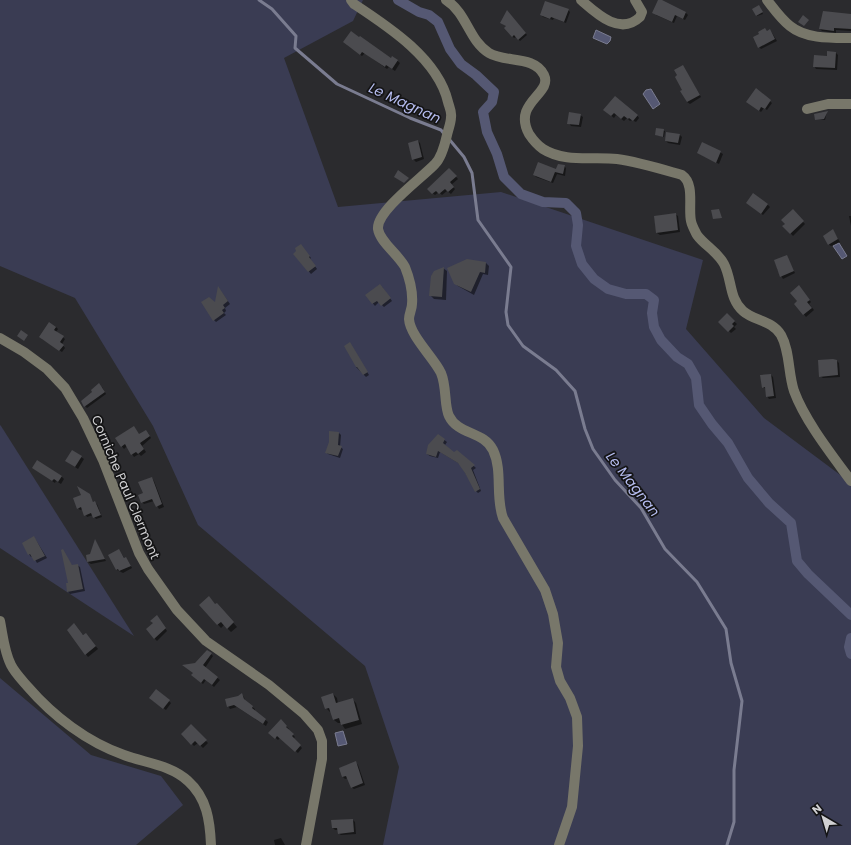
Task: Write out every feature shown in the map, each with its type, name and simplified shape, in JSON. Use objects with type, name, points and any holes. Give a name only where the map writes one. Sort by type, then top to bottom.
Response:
[{"type":"street","points":[[350,0],[388,26],[408,43],[430,67],[446,94],[452,116],[445,142],[437,163],[387,208],[379,220],[378,228],[381,237],[398,255],[405,268],[411,289],[412,304],[409,319],[415,334],[441,373],[445,387],[449,415],[455,424],[485,440],[492,450],[497,464],[499,508],[508,529],[545,590],[553,614],[558,643],[556,667],[560,681],[570,698],[577,716],[578,746],[572,807],[559,845]]},
{"type":"street","points":[[446,0],[456,8],[475,40],[483,49],[493,56],[529,63],[540,69],[544,75],[546,81],[544,86],[528,106],[525,112],[524,121],[531,136],[542,148],[550,153],[566,157],[605,158],[632,162],[686,177],[690,189],[691,222],[694,229],[698,236],[717,253],[725,265],[732,294],[739,306],[747,314],[772,325],[780,333],[786,347],[790,378],[796,395],[815,429],[851,480]]},
{"type":"street","points":[[580,0],[605,19],[620,25],[629,24],[640,17],[642,12],[634,0]]},
{"type":"street","points":[[767,0],[788,25],[797,31],[824,37],[851,38]]},
{"type":"street","points":[[807,109],[828,104],[851,104]]},
{"type":"street","name":"Corniche Paul Clermont","points":[[0,338],[24,352],[47,369],[65,388],[83,418],[103,460],[139,553],[148,569],[177,610],[206,641],[252,672],[275,690],[304,714],[318,730],[322,741],[322,759],[306,845]]},
{"type":"street","points":[[0,621],[5,652],[12,666],[34,693],[56,716],[73,728],[108,748],[123,755],[173,771],[195,788],[206,806],[209,817],[212,845]]},
{"type":"shaded area","points":[[0,0],[363,0],[353,21],[284,58],[338,207],[501,192],[703,260],[686,329],[764,418],[851,483],[851,845],[383,845],[399,767],[365,666],[198,525],[153,426],[75,298],[0,266]]},
{"type":"shaded area","points":[[596,30],[611,37],[607,44],[593,38]]},
{"type":"shaded area","points":[[651,89],[660,104],[653,109],[643,94],[646,90]]},
{"type":"shaded area","points":[[839,243],[847,256],[842,259],[833,246]]},
{"type":"shaded area","points":[[0,425],[1,426],[134,636],[0,548]]},
{"type":"shaded area","points":[[0,678],[91,755],[161,776],[183,805],[136,845],[0,845]]},
{"type":"shaded area","points":[[343,731],[347,744],[338,746],[335,733]]},
{"type":"building","points":[[658,0],[662,0],[686,12],[683,19],[675,15],[672,22],[652,13]]},
{"type":"building","points":[[545,1],[569,9],[564,22],[540,15]]},
{"type":"building","points":[[759,5],[763,12],[756,16],[752,9]]},
{"type":"building","points":[[507,10],[526,33],[518,40],[514,35],[512,37],[504,28],[506,26],[500,23]]},
{"type":"building","points":[[823,11],[851,14],[851,29],[834,28],[834,31],[819,29]]},
{"type":"building","points":[[803,15],[809,20],[804,26],[798,22]]},
{"type":"building","points":[[765,28],[767,31],[770,29],[775,39],[758,48],[753,37]]},
{"type":"building","points":[[351,31],[391,58],[392,56],[398,60],[392,69],[386,65],[385,67],[362,52],[360,55],[343,42]]},
{"type":"building","points":[[827,51],[836,52],[835,68],[813,67],[814,55],[827,56]]},
{"type":"building","points":[[683,65],[700,95],[687,102],[680,91],[682,90],[675,77],[677,75],[674,70]]},
{"type":"building","points":[[756,88],[771,100],[765,109],[761,107],[759,111],[746,102]]},
{"type":"building","points":[[615,96],[638,115],[633,121],[624,116],[621,119],[614,113],[611,116],[603,110]]},
{"type":"building","points":[[828,111],[824,119],[815,120],[814,114]]},
{"type":"building","points":[[569,112],[581,114],[579,125],[567,124]]},
{"type":"building","points":[[656,128],[664,129],[663,137],[655,135]]},
{"type":"building","points":[[666,132],[680,134],[678,143],[665,141]]},
{"type":"building","points":[[418,140],[422,157],[412,160],[408,143]]},
{"type":"building","points":[[702,142],[721,151],[716,163],[697,153]]},
{"type":"building","points":[[538,162],[556,169],[558,164],[565,165],[563,174],[555,172],[551,182],[533,175]]},
{"type":"building","points":[[449,168],[457,176],[450,182],[454,187],[448,192],[445,189],[439,194],[436,191],[432,194],[427,189]]},
{"type":"building","points":[[398,170],[409,178],[404,183],[394,177]]},
{"type":"building","points":[[753,193],[768,204],[761,214],[746,203]]},
{"type":"building","points":[[719,209],[722,218],[713,219],[711,210]]},
{"type":"building","points":[[793,209],[804,221],[790,234],[782,226],[785,224],[781,220]]},
{"type":"building","points":[[676,213],[678,230],[656,233],[654,216]]},
{"type":"building","points":[[833,229],[838,239],[828,245],[823,236]]},
{"type":"building","points":[[301,244],[316,266],[308,272],[293,254],[296,251],[295,248]]},
{"type":"building","points":[[787,255],[794,271],[780,277],[774,260]]},
{"type":"building","points":[[467,259],[486,262],[485,273],[480,272],[471,292],[454,284],[447,268]]},
{"type":"building","points":[[444,267],[442,297],[429,296],[431,276],[434,271]]},
{"type":"building","points":[[380,284],[391,298],[381,306],[377,301],[372,304],[365,295]]},
{"type":"building","points":[[799,285],[810,300],[807,302],[812,308],[803,315],[794,304],[797,301],[790,293]]},
{"type":"building","points":[[218,286],[228,301],[223,305],[225,308],[222,310],[224,313],[213,321],[201,302],[209,297],[215,302]]},
{"type":"building","points":[[727,313],[735,321],[732,324],[734,326],[728,332],[718,322]]},
{"type":"building","points":[[49,322],[56,327],[54,330],[64,336],[60,342],[64,345],[59,351],[39,337]]},
{"type":"building","points":[[21,330],[28,335],[24,341],[17,336]]},
{"type":"building","points":[[350,342],[368,372],[363,375],[356,367],[344,346]]},
{"type":"building","points":[[818,360],[837,360],[838,375],[819,377]]},
{"type":"building","points":[[771,374],[774,396],[766,397],[765,387],[762,388],[760,375]]},
{"type":"building","points":[[99,383],[105,392],[84,407],[81,401],[92,392],[91,390]]},
{"type":"building","points":[[134,426],[139,434],[146,430],[150,436],[140,443],[144,449],[138,454],[136,452],[131,455],[125,444],[121,447],[115,438]]},
{"type":"building","points":[[329,431],[339,432],[338,445],[342,446],[338,456],[325,453],[329,442]]},
{"type":"building","points":[[438,434],[445,439],[443,443],[454,452],[457,450],[475,465],[471,468],[480,489],[475,492],[458,463],[438,451],[436,457],[426,454],[428,445]]},
{"type":"building","points":[[72,450],[82,456],[75,467],[65,461]]},
{"type":"building","points":[[37,460],[62,476],[58,482],[54,479],[52,481],[32,468]]},
{"type":"building","points":[[152,477],[162,504],[156,507],[152,499],[141,503],[138,495],[143,493],[138,482]]},
{"type":"building","points":[[77,486],[90,494],[101,515],[93,518],[91,513],[84,516],[81,507],[77,509],[73,498],[81,495]]},
{"type":"building","points":[[34,536],[45,556],[34,561],[30,554],[28,555],[22,543]]},
{"type":"building","points":[[95,539],[105,559],[87,562],[86,555],[90,554]]},
{"type":"building","points":[[63,549],[72,565],[78,564],[83,589],[67,592],[66,583],[68,583],[61,550]]},
{"type":"building","points":[[119,549],[131,566],[119,571],[118,569],[116,570],[108,555]]},
{"type":"building","points":[[209,596],[215,604],[217,603],[234,622],[227,629],[221,622],[217,625],[199,605]]},
{"type":"building","points":[[157,615],[166,628],[154,639],[146,629],[153,623],[150,621]]},
{"type":"building","points":[[74,623],[83,635],[86,633],[96,646],[85,655],[67,630]]},
{"type":"building","points":[[207,650],[212,653],[203,665],[218,677],[212,685],[204,679],[201,683],[191,675],[193,673],[182,665],[195,663]]},
{"type":"building","points":[[156,689],[170,700],[163,709],[149,698]]},
{"type":"building","points":[[242,693],[244,699],[253,706],[252,708],[266,719],[263,724],[234,705],[227,707],[225,699],[238,696]]},
{"type":"building","points":[[333,693],[336,703],[353,698],[359,720],[341,725],[339,718],[333,720],[329,708],[325,709],[321,697]]},
{"type":"building","points":[[281,719],[287,726],[286,727],[294,734],[292,736],[301,745],[295,752],[277,736],[275,739],[268,733]]},
{"type":"building","points":[[191,724],[207,740],[200,746],[195,741],[191,745],[181,734]]},
{"type":"building","points":[[356,761],[363,783],[351,788],[346,776],[342,777],[339,768]]},
{"type":"building","points":[[353,819],[354,832],[338,834],[337,828],[332,828],[331,820]]},
{"type":"waterway","name":"Le Magnan","points":[[259,0],[272,9],[296,36],[295,48],[337,84],[410,118],[441,130],[445,135]]},
{"type":"waterway","points":[[398,0],[419,12],[429,15],[438,22],[450,49],[461,64],[476,75],[494,92],[492,102],[483,112],[487,132],[497,154],[504,177],[521,194],[543,202],[566,203],[576,213],[578,225],[576,246],[582,264],[594,279],[608,289],[626,294],[646,294],[654,300],[652,313],[654,327],[661,340],[677,357],[688,364],[696,378],[699,405],[728,443],[748,478],[769,503],[791,523],[797,561],[808,574],[851,615]]},
{"type":"waterway","name":"Le Magnan","points":[[449,139],[464,157],[472,173],[478,220],[511,267],[506,312],[508,325],[523,346],[556,370],[575,391],[585,429],[593,449],[615,480],[641,508],[665,549],[697,582],[726,629],[731,663],[742,701],[734,770],[734,822],[727,845]]},
{"type":"waterway","points":[[851,638],[849,647],[851,654]]}]
